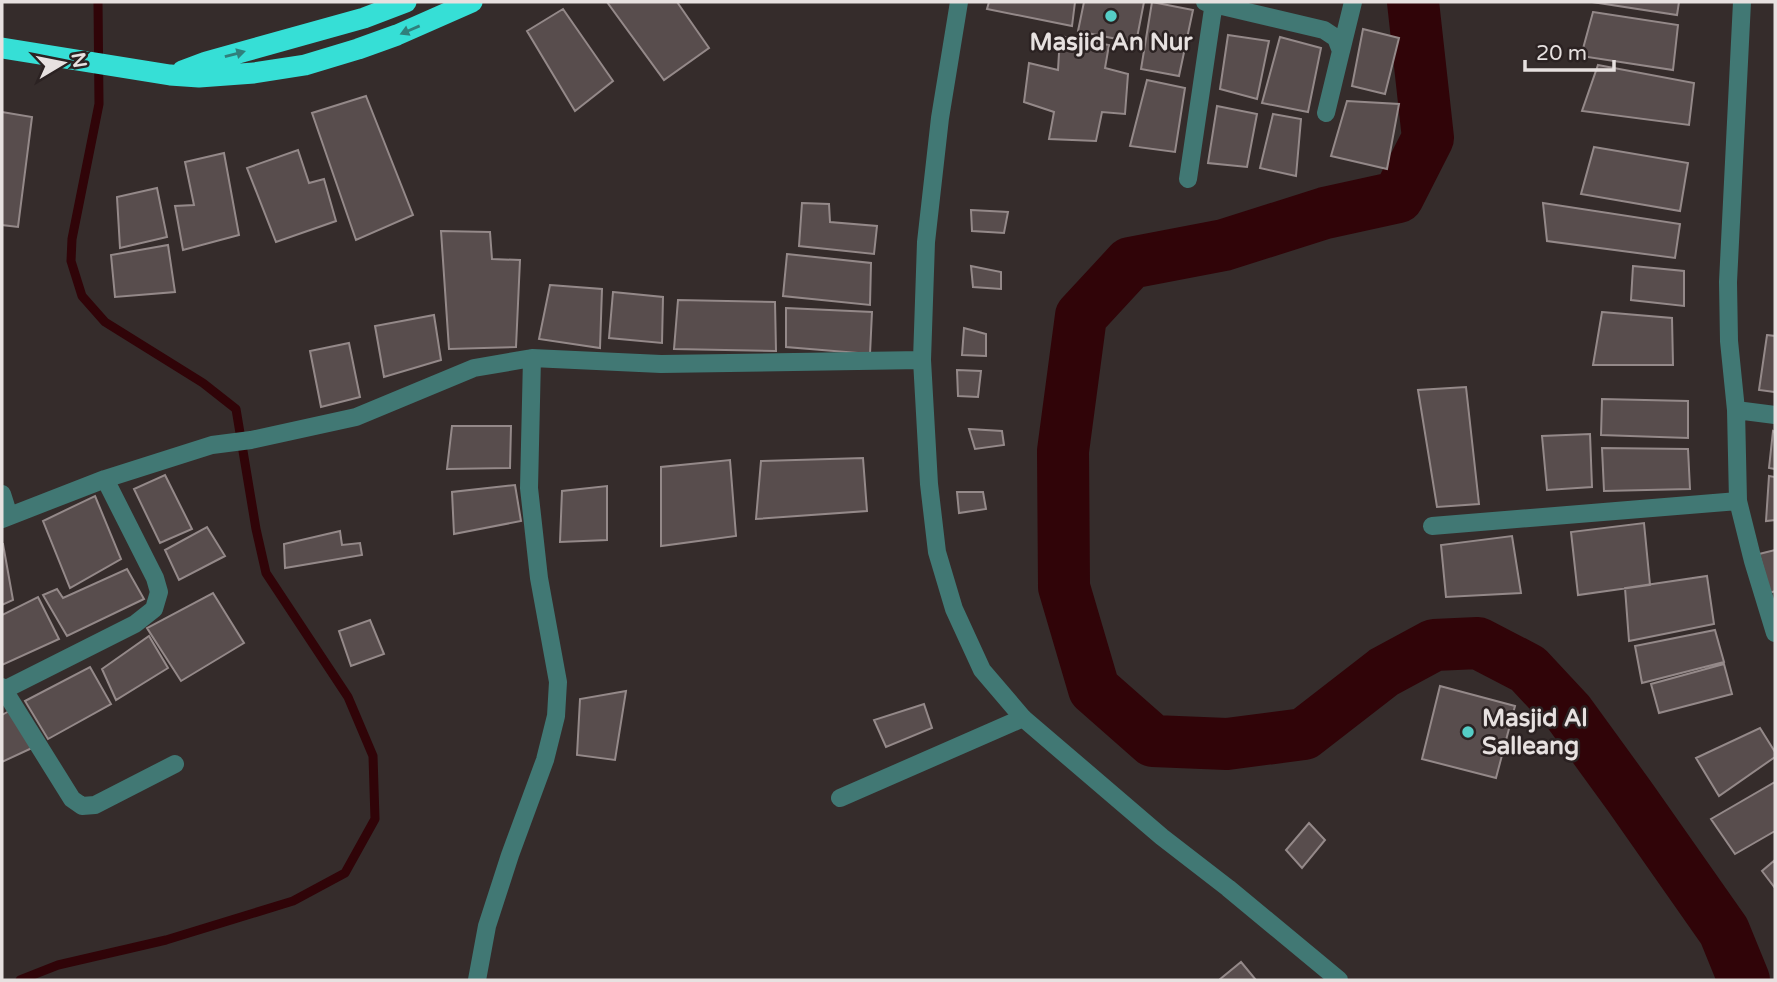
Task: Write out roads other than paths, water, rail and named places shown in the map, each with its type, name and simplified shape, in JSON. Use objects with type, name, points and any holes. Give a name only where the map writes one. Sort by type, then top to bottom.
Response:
[{"type":"highway","points":[[170,75],[206,62],[364,18],[406,2]]},
{"type":"highway","points":[[2,48],[170,75],[254,73],[305,65],[358,50],[472,2]]},
{"type":"street","points":[[959,2],[940,118],[926,242],[922,359],[929,484],[937,552],[954,609],[982,670],[1023,718],[1162,837],[1228,887],[1339,980]]},
{"type":"street","points":[[1326,113],[1353,2]]},
{"type":"street","points":[[1742,2],[1728,282],[1728,341],[1736,410],[1738,501],[1775,633]]},
{"type":"street","points":[[1188,179],[1211,3],[1324,30],[1336,38],[1341,51]]},
{"type":"street","points":[[2,494],[5,518],[105,479],[212,445],[251,440],[356,417],[474,368],[532,358],[661,364],[922,359]]},
{"type":"street","points":[[477,980],[488,926],[510,855],[545,760],[556,716],[558,682],[539,578],[529,488],[532,358]]},
{"type":"street","points":[[1736,410],[1775,415]]},
{"type":"street","points":[[105,479],[155,578],[159,592],[154,609],[135,624],[3,689],[72,799],[82,806],[95,805],[175,764]]},
{"type":"street","points":[[1432,526],[1738,501]]},
{"type":"street","points":[[840,798],[1023,718]]},
{"type":"waterway","points":[[20,980],[58,965],[166,940],[293,901],[345,873],[375,819],[373,756],[348,697],[266,573],[236,409],[203,383],[105,322],[82,296],[71,261],[72,239],[99,104],[98,2]]},
{"type":"waterway","points":[[1413,2],[1428,138],[1398,197],[1325,213],[1224,245],[1130,263],[1081,316],[1063,451],[1064,587],[1094,689],[1153,741],[1227,744],[1304,734],[1384,672],[1434,645],[1478,643],[1528,669],[1569,713],[1724,931],[1744,980]]},
{"type":"place","name":"Masjid An Nur","points":[[1111,16]]},
{"type":"place","name":"Masjid Al Salleang","points":[[1468,732]]}]
